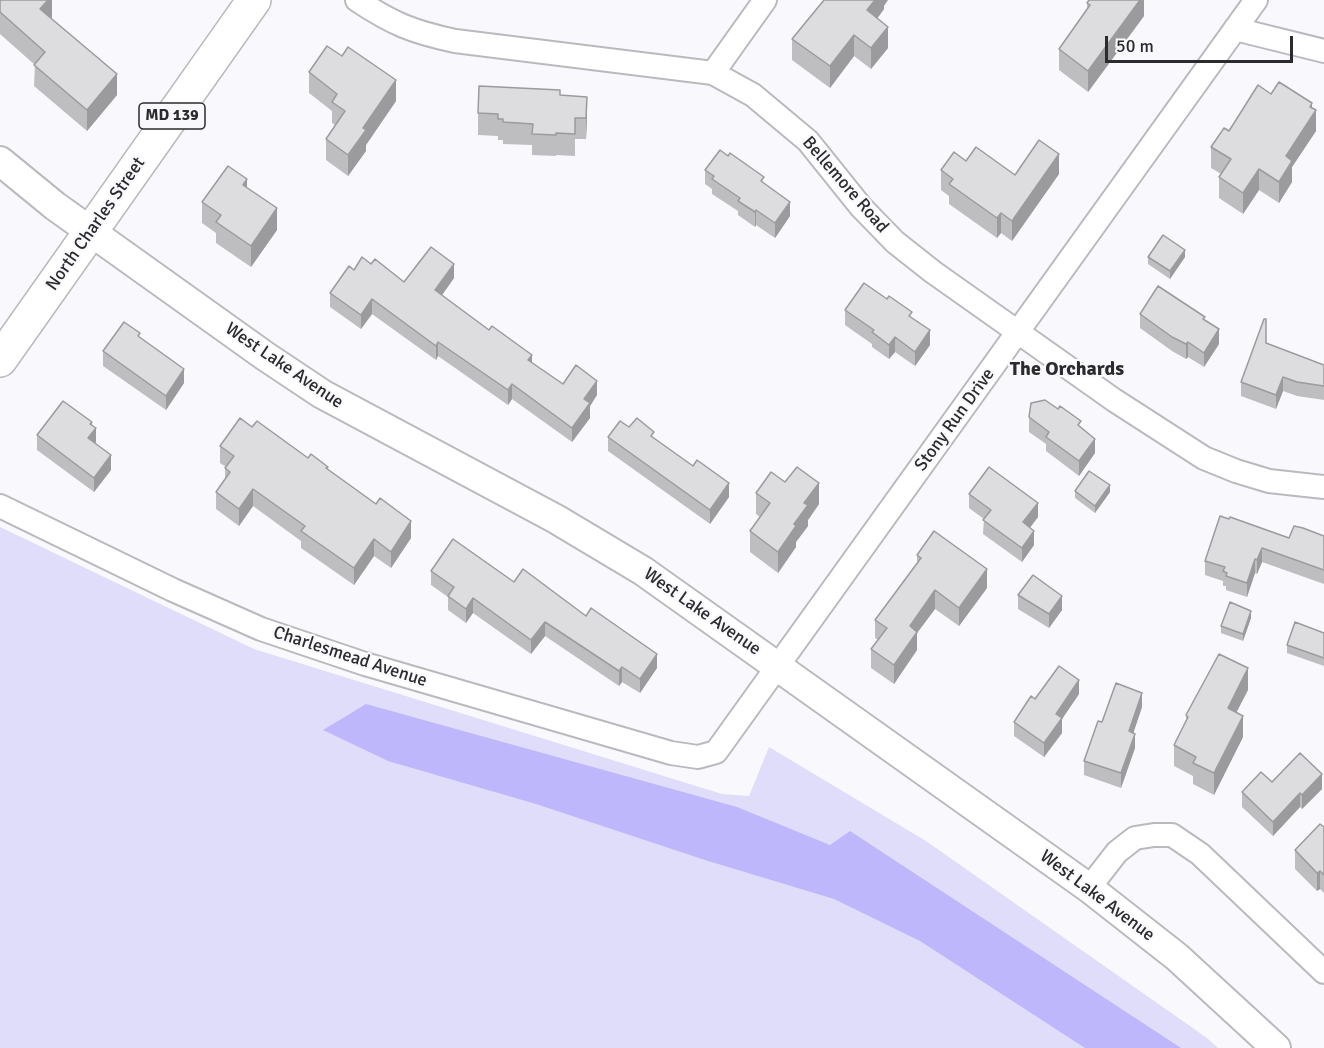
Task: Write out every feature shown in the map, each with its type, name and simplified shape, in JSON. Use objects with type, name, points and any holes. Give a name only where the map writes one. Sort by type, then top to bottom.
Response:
[{"type":"main road","name":"North Charles Street","points":[[0,360],[254,0]]},
{"type":"street","name":"Bellemore Road","points":[[357,0],[393,22],[422,33],[455,41],[713,73],[753,96],[808,141],[861,207],[895,242],[933,272],[1114,400],[1204,458],[1269,481],[1324,487]]},
{"type":"street","points":[[713,73],[765,0]]},
{"type":"street","name":"Stony Run Drive","points":[[716,752],[1256,0]]},
{"type":"street","points":[[1235,29],[1324,51]]},
{"type":"street","name":"West Lake Avenue","points":[[0,161],[55,206],[322,394],[604,546],[643,571],[1089,888],[1177,957],[1276,1048]]},
{"type":"street","name":"Charlesmead Avenue","points":[[0,506],[173,590],[261,629],[376,667],[671,753],[698,757],[716,752]]},
{"type":"street","points":[[1089,888],[1117,852],[1135,838],[1172,835],[1200,854],[1324,972]]},
{"type":"shaded area","points":[[0,527],[254,649],[722,794],[749,796],[769,747],[926,841],[1218,1048],[0,1048]]},
{"type":"shaded area","points":[[366,704],[737,807],[830,845],[850,831],[1181,1048],[1085,1048],[920,941],[834,899],[705,860],[536,804],[388,761],[323,730]]},
{"type":"building","points":[[0,0],[48,0],[40,9],[117,74],[87,110],[34,65],[45,52],[0,12]]},
{"type":"building","points":[[824,0],[875,0],[867,10],[888,27],[871,48],[854,35],[830,66],[792,39]]},
{"type":"building","points":[[1089,0],[1140,0],[1088,71],[1059,49],[1090,5],[1087,3]]},
{"type":"building","points":[[327,46],[342,56],[348,47],[396,80],[363,128],[366,130],[348,155],[326,139],[345,111],[332,102],[337,94],[309,72]]},
{"type":"building","points":[[1279,82],[1312,103],[1310,107],[1316,110],[1286,156],[1292,161],[1279,182],[1259,169],[1243,193],[1219,177],[1231,159],[1211,147],[1224,128],[1229,131],[1258,85],[1271,94]]},
{"type":"building","points":[[479,86],[560,90],[560,95],[587,97],[586,118],[575,118],[575,134],[532,134],[533,124],[503,122],[503,119],[498,119],[498,114],[478,113]]},
{"type":"building","points":[[1039,140],[1059,154],[1012,221],[1001,213],[997,218],[949,184],[953,179],[941,170],[954,152],[966,161],[976,147],[1015,175]]},
{"type":"building","points":[[720,150],[728,156],[730,153],[764,177],[761,181],[790,202],[775,223],[738,201],[740,198],[712,179],[714,176],[705,170]]},
{"type":"building","points":[[228,166],[247,179],[243,185],[277,208],[251,246],[216,222],[221,215],[202,202]]},
{"type":"building","points":[[1163,235],[1185,250],[1170,271],[1148,257]]},
{"type":"building","points":[[431,247],[454,264],[435,290],[489,330],[492,326],[532,355],[528,360],[563,384],[576,365],[597,381],[584,399],[590,403],[572,428],[512,384],[508,390],[438,342],[436,346],[372,299],[361,315],[330,293],[349,266],[354,270],[362,257],[371,264],[375,259],[404,282]]},
{"type":"building","points":[[864,283],[887,299],[889,296],[912,312],[909,316],[930,330],[915,352],[895,337],[889,345],[872,332],[874,330],[845,310]]},
{"type":"building","points":[[1158,286],[1219,329],[1204,353],[1188,342],[1186,344],[1172,337],[1140,314]]},
{"type":"building","points":[[1264,319],[1266,319],[1266,343],[1324,365],[1324,386],[1297,382],[1283,377],[1276,395],[1241,382]]},
{"type":"building","points":[[124,322],[140,333],[138,336],[184,369],[166,396],[103,351]]},
{"type":"building","points":[[1045,400],[1058,409],[1060,406],[1081,421],[1078,425],[1095,439],[1079,461],[1046,437],[1049,432],[1029,417],[1031,403]]},
{"type":"building","points":[[63,401],[92,422],[90,424],[96,428],[88,438],[111,455],[94,478],[37,435]]},
{"type":"building","points":[[240,418],[252,427],[257,421],[308,458],[311,454],[328,467],[326,468],[376,504],[380,498],[411,521],[391,552],[374,539],[354,568],[301,531],[305,526],[253,489],[239,509],[216,492],[230,472],[225,468],[234,456],[220,446]]},
{"type":"building","points":[[637,418],[654,432],[651,436],[693,466],[697,460],[729,483],[710,510],[608,437],[620,421],[629,427]]},
{"type":"building","points":[[797,467],[819,483],[804,503],[808,505],[778,552],[750,531],[770,503],[756,493],[771,472],[785,482]]},
{"type":"building","points":[[989,467],[1038,503],[1023,522],[1034,531],[1022,548],[983,520],[991,510],[969,494]]},
{"type":"building","points":[[1089,471],[1110,485],[1095,506],[1075,491]]},
{"type":"building","points":[[1220,516],[1229,519],[1230,517],[1289,538],[1294,526],[1324,536],[1324,570],[1262,548],[1257,560],[1255,559],[1247,583],[1226,576],[1227,573],[1223,571],[1225,567],[1205,561]]},
{"type":"building","points":[[934,531],[987,569],[959,608],[935,590],[910,626],[917,632],[894,665],[871,649],[887,628],[875,620],[921,558],[917,555]]},
{"type":"building","points":[[453,539],[514,582],[523,569],[586,616],[591,608],[657,654],[640,679],[622,667],[619,671],[545,622],[531,640],[473,598],[466,609],[448,596],[454,587],[431,571]]},
{"type":"building","points":[[1033,575],[1062,596],[1049,614],[1018,595]]},
{"type":"building","points":[[1230,602],[1251,611],[1243,634],[1221,626]]},
{"type":"building","points":[[1295,622],[1324,633],[1324,658],[1287,645]]},
{"type":"building","points":[[1219,654],[1248,668],[1228,708],[1243,716],[1214,773],[1193,763],[1196,757],[1174,745],[1188,717],[1186,715]]},
{"type":"building","points":[[1059,666],[1079,680],[1056,714],[1062,718],[1044,743],[1014,722],[1031,696],[1035,699]]},
{"type":"building","points":[[1116,683],[1142,693],[1129,731],[1135,734],[1121,773],[1084,761],[1098,721],[1102,722]]},
{"type":"building","points":[[1300,753],[1322,774],[1302,795],[1300,793],[1273,822],[1242,792],[1261,772],[1272,782]]},
{"type":"building","points":[[1320,824],[1324,827],[1324,875],[1320,871],[1317,873],[1295,850]]},
{"type":"district","name":"The Orchards","points":[[1067,370]]}]
